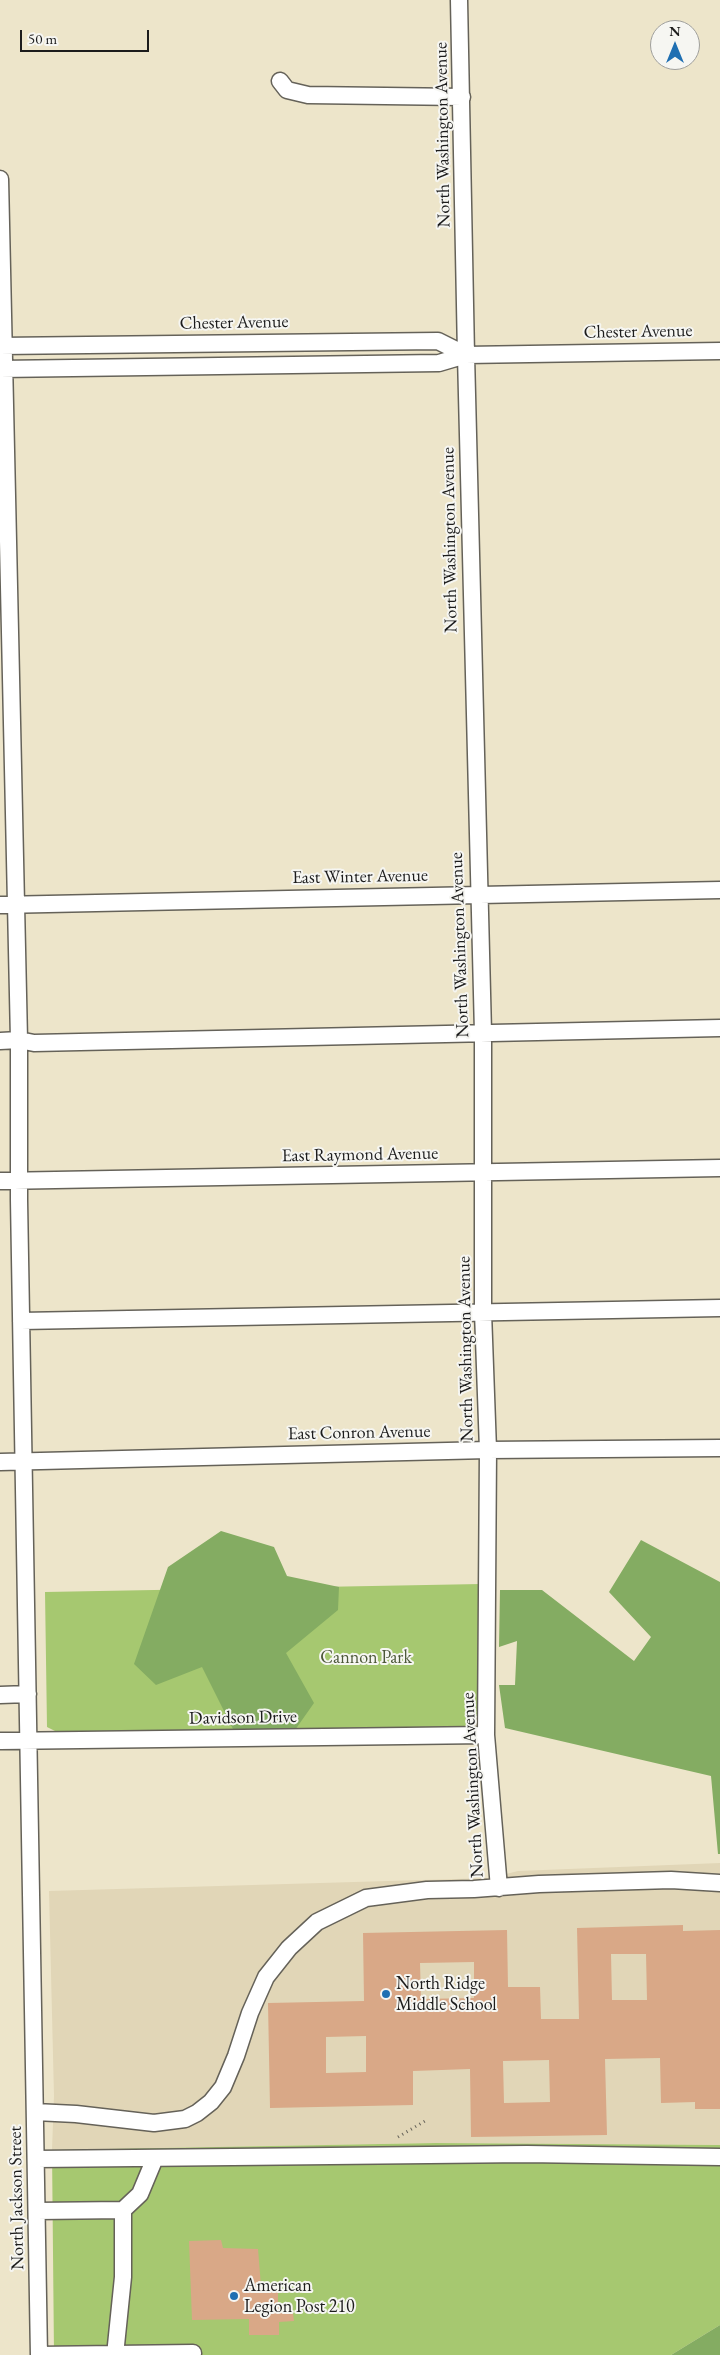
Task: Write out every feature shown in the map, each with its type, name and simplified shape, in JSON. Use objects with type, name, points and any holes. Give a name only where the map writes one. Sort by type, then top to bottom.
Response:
[{"type":"street","name":"North Washington Avenue","points":[[460,0],[466,355],[483,1034],[484,1312],[488,1450],[486,1735],[499,1888]]},
{"type":"street","points":[[280,82],[287,90],[308,95],[462,97]]},
{"type":"street","name":"North Jackson Street","points":[[0,179],[7,905],[18,1040],[20,1321],[40,2355]]},
{"type":"street","name":"Chester Avenue","points":[[2,346],[438,341],[466,355]]},
{"type":"street","points":[[303,342],[303,365]]},
{"type":"street","points":[[157,344],[158,367]]},
{"type":"street","name":"Chester Avenue","points":[[3,369],[438,363],[466,355],[720,351]]},
{"type":"street","name":"East Winter Avenue","points":[[7,905],[720,890]]},
{"type":"street","points":[[0,1041],[44,1042],[720,1028]]},
{"type":"street","name":"East Raymond Avenue","points":[[0,1181],[484,1174],[720,1168]]},
{"type":"street","points":[[20,1321],[720,1308]]},
{"type":"street","name":"East Conron Avenue","points":[[0,1462],[488,1450],[720,1448]]},
{"type":"street","points":[[0,1695],[28,1694]]},
{"type":"street","name":"Davidson Drive","points":[[0,1741],[486,1735]]},
{"type":"street","points":[[35,2112],[76,2114],[154,2123],[185,2119],[197,2113],[211,2102],[223,2087],[236,2056],[250,2012],[266,1977],[289,1948],[317,1922],[366,1898],[427,1890],[670,1880],[720,1883]]},
{"type":"street","points":[[36,2159],[527,2154],[720,2157]]},
{"type":"street","points":[[37,2211],[123,2210],[140,2194],[155,2158]]},
{"type":"street","points":[[115,2354],[122,2277],[123,2210]]},
{"type":"street","points":[[40,2355],[193,2353]]},
{"type":"shaded area","name":"North Ridge Middle School","points":[[720,1863],[720,2145],[436,2143],[52,2150],[54,2096],[49,1891],[490,1878],[518,1871]]},
{"type":"green space","points":[[221,1531],[274,1547],[287,1576],[339,1587],[338,1610],[286,1653],[314,1703],[295,1730],[234,1731],[202,1667],[156,1685],[134,1664],[168,1567]]},
{"type":"green space","points":[[641,1540],[720,1582],[720,1854],[718,1854],[711,1776],[505,1728],[499,1685],[515,1685],[517,1641],[499,1647],[500,1590],[542,1590],[634,1661],[651,1637],[609,1592]]},
{"type":"green space","name":"Cannon Park","points":[[481,1584],[480,1712],[466,1728],[59,1733],[47,1727],[45,1592]]},
{"type":"green space","points":[[436,2143],[720,2145],[720,2325],[671,2355],[54,2355],[52,2150]]},
{"type":"green space","points":[[720,2325],[720,2355],[671,2355]]},
{"type":"building","points":[[683,1925],[683,1931],[720,1930],[720,2109],[695,2109],[695,2102],[661,2103],[660,2058],[605,2059],[607,2135],[471,2137],[470,2069],[413,2071],[413,2105],[270,2108],[268,2003],[364,2001],[363,1933],[507,1930],[508,1987],[540,1987],[541,2019],[579,2019],[577,1928]],"holes":[[[611,1954],[646,1954],[647,2000],[612,2000]],[[474,1962],[474,1998],[421,1999],[420,1963]],[[366,2036],[366,2072],[326,2073],[326,2037]],[[549,2060],[550,2102],[504,2103],[503,2061]]]},
{"type":"building","name":"American Legion Post 210","points":[[221,2240],[223,2248],[258,2249],[261,2286],[278,2286],[278,2306],[292,2306],[294,2321],[279,2322],[279,2335],[249,2335],[249,2319],[192,2320],[189,2241]]},
{"type":"place","name":"North Ridge Middle School","points":[[386,1994]]},
{"type":"place","name":"American Legion Post 210","points":[[234,2296]]}]
